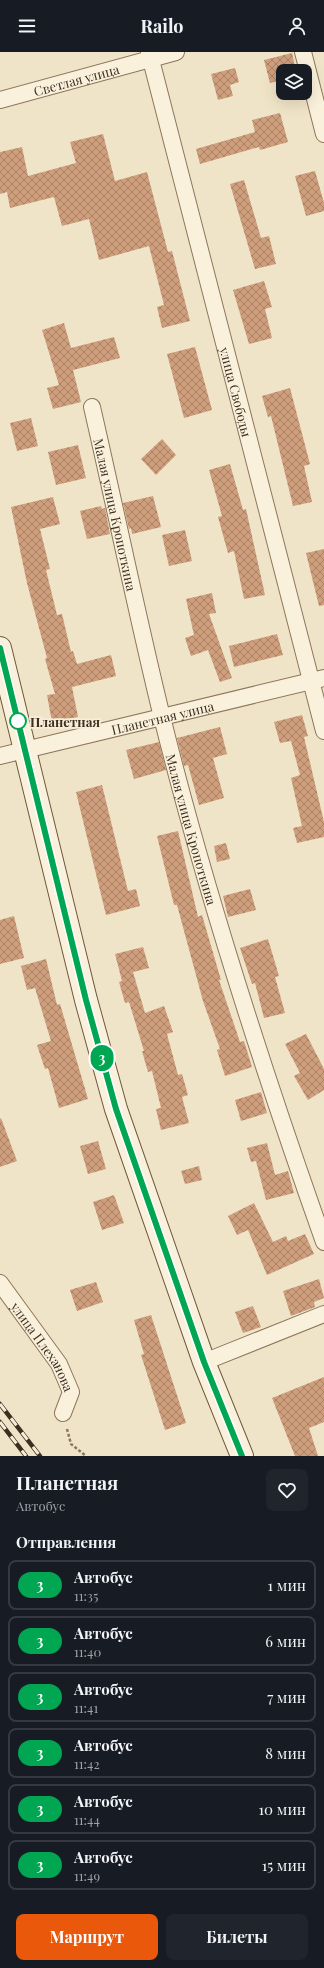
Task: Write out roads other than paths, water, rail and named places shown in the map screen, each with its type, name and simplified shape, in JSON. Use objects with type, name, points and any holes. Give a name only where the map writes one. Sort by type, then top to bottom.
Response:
[{"type":"main road","points":[[0,648],[86,1000],[116,1109],[204,1362],[242,1456]]},
{"type":"street","name":"Светлая улица","points":[[0,100],[150,55],[176,52]]},
{"type":"street","points":[[303,52],[324,134]]},
{"type":"street","name":"улица Свободы","points":[[150,55],[317,680],[324,732]]},
{"type":"street","name":"Малая улица Кропоткина","points":[[92,407],[163,718],[218,919],[278,1112],[324,1242]]},
{"type":"street","name":"Планетная улица","points":[[0,756],[317,680]]},
{"type":"street","name":"улица Плеханова","points":[[0,1283],[59,1364],[71,1392],[63,1413]]},
{"type":"street","points":[[204,1362],[324,1314]]},
{"type":"railway","points":[[0,1404],[40,1456]]},
{"type":"railway","points":[[0,1422],[26,1456]]},
{"type":"place","name":"Планетная","points":[[18,721]]}]
